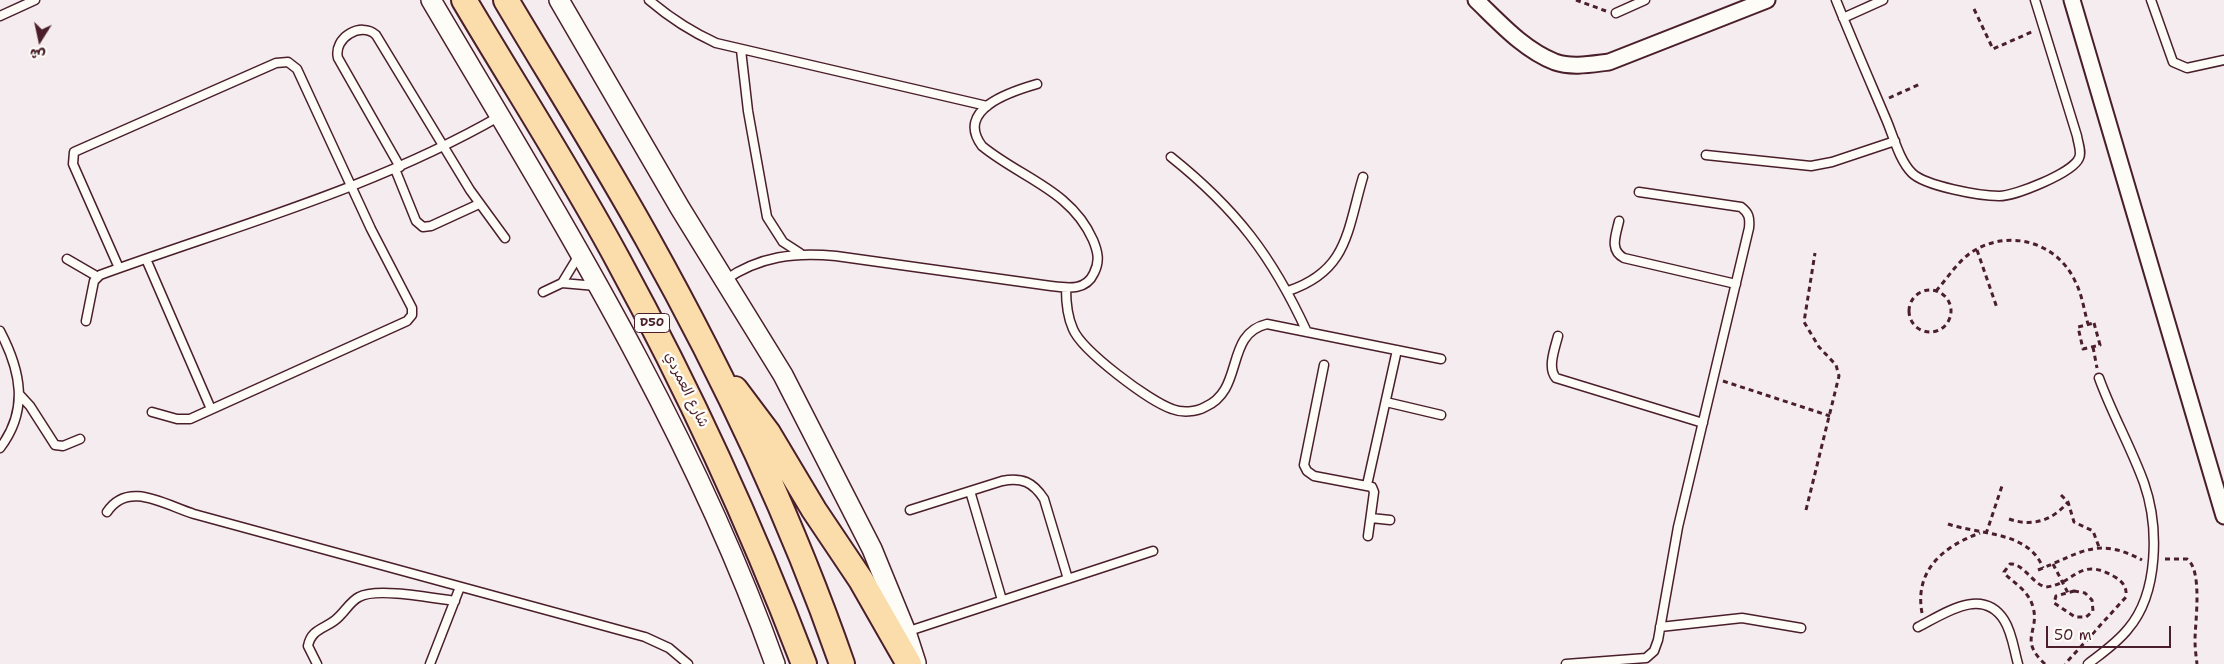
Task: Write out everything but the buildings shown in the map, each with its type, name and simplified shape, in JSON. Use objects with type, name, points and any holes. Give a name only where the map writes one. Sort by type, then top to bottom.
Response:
[{"type":"main road","name":"شارع العمردي","points":[[464,0],[617,257],[651,321],[745,516],[804,664]]},
{"type":"main road","name":"D50","points":[[506,0],[646,237],[713,365],[777,501],[842,664]]},
{"type":"main road","points":[[713,365],[742,398],[768,433],[814,510],[861,580],[909,664]]},
{"type":"street","points":[[431,0],[580,252],[663,404],[693,466],[747,590],[775,664]]},
{"type":"street","points":[[1476,0],[1532,50],[1556,62],[1582,65],[1609,62],[1767,0]]},
{"type":"street","points":[[2072,0],[2224,516]]},
{"type":"street","points":[[562,2],[783,375],[851,506],[906,632],[916,664]]},
{"type":"lane","points":[[0,16],[35,0]]},
{"type":"lane","points":[[650,0],[668,17],[691,32],[716,43],[987,106]]},
{"type":"lane","points":[[1616,13],[1645,0]]},
{"type":"lane","points":[[1836,0],[1906,166],[1919,179],[1936,185],[1988,195],[2010,195],[2075,166],[2080,156],[2079,147],[2035,0]]},
{"type":"lane","points":[[1843,18],[1883,0]]},
{"type":"lane","points":[[2152,0],[2173,62],[2187,68],[2224,60]]},
{"type":"lane","points":[[479,204],[431,226],[423,226],[416,221],[398,168],[338,58],[337,48],[341,40],[358,30],[368,30],[376,35],[442,147],[479,204],[505,238]]},
{"type":"lane","points":[[741,50],[749,119],[767,218],[783,242],[800,253]]},
{"type":"lane","points":[[119,268],[73,164],[74,152],[276,63],[288,62],[296,69],[351,186],[412,308],[410,319],[211,409],[181,420],[152,412]]},
{"type":"lane","points":[[725,280],[762,260],[800,253],[836,256],[1066,288],[1080,287],[1092,278],[1098,265],[1097,250],[1092,237],[1077,213],[1062,198],[982,146],[976,138],[973,125],[978,114],[987,106],[1019,89],[1036,84]]},
{"type":"lane","points":[[86,321],[94,284],[98,277],[398,168],[500,116]]},
{"type":"lane","points":[[1706,155],[1817,165],[1895,140]]},
{"type":"lane","points":[[1171,157],[1206,185],[1237,217],[1265,253],[1288,291],[1307,332]]},
{"type":"lane","points":[[1288,291],[1307,285],[1323,274],[1336,260],[1363,177]]},
{"type":"lane","points":[[1566,664],[1646,658],[1654,651],[1678,527],[1749,228],[1750,220],[1747,212],[1741,207],[1639,192]]},
{"type":"lane","points":[[1619,221],[1615,248],[1618,255],[1736,284]]},
{"type":"lane","points":[[543,292],[562,283],[571,272],[580,252]]},
{"type":"lane","points":[[67,259],[98,277]]},
{"type":"lane","points":[[146,259],[211,409]]},
{"type":"lane","points":[[562,283],[585,284],[600,288]]},
{"type":"lane","points":[[1066,288],[1068,316],[1073,330],[1085,348],[1159,403],[1173,410],[1190,412],[1205,407],[1219,398],[1228,385],[1246,335],[1255,327],[1267,324],[1440,359]]},
{"type":"lane","points":[[0,331],[16,367],[19,394],[16,419],[0,448]]},
{"type":"lane","points":[[1558,336],[1551,368],[1552,374],[1556,378],[1703,423]]},
{"type":"lane","points":[[1367,485],[1397,350]]},
{"type":"lane","points":[[1324,365],[1304,465],[1307,471],[1314,476],[1372,487],[1374,492],[1368,536]]},
{"type":"lane","points":[[2088,664],[2129,629],[2143,605],[2152,562],[2150,511],[2144,484],[2099,378]]},
{"type":"lane","points":[[19,394],[30,406],[55,445],[63,446],[80,439]]},
{"type":"lane","points":[[1386,402],[1441,414]]},
{"type":"lane","points":[[910,510],[1014,479],[1027,481],[1038,488],[1044,499],[1068,579]]},
{"type":"lane","points":[[970,491],[1002,600]]},
{"type":"lane","points":[[107,512],[112,504],[125,496],[142,496],[194,514],[645,637],[669,648],[688,664]]},
{"type":"lane","points":[[1371,518],[1390,520]]},
{"type":"lane","points":[[906,632],[1153,551]]},
{"type":"lane","points":[[430,664],[460,587]]},
{"type":"lane","points":[[317,664],[308,646],[312,634],[337,619],[352,602],[365,594],[380,593],[455,601]]},
{"type":"lane","points":[[1921,625],[1970,603],[1984,604],[1996,611],[2004,620],[2018,664]]},
{"type":"lane","points":[[1660,627],[1742,618],[1801,628]]},
{"type":"path","points":[[1576,0],[1597,9],[1616,13]]},
{"type":"path","points":[[1974,9],[1993,49],[2043,26]]},
{"type":"path","points":[[1879,102],[1920,84]]},
{"type":"path","points":[[1936,291],[1948,300],[1950,314],[1944,327],[1930,332],[1923,331],[1912,322],[1909,308],[1911,302],[1922,292],[1936,291],[1968,255],[1986,244],[2007,240],[2028,241],[2048,250],[2064,263],[2076,281],[2088,324]]},
{"type":"path","points":[[1977,250],[1997,308]]},
{"type":"path","points":[[1806,510],[1839,376],[1836,365],[1818,347],[1804,322],[1815,253]]},
{"type":"path","points":[[2094,323],[2100,345],[2083,349],[2078,327],[2088,324],[2094,323]]},
{"type":"path","points":[[2093,346],[2099,378]]},
{"type":"path","points":[[1713,378],[1830,416]]},
{"type":"path","points":[[1986,534],[2002,486]]},
{"type":"path","points":[[2061,495],[2068,502],[2074,522],[2092,531],[2099,547]]},
{"type":"path","points":[[2009,519],[2028,523],[2037,522],[2055,515],[2068,502]]},
{"type":"path","points":[[1948,524],[2026,545],[2039,560],[2043,568]]},
{"type":"path","points":[[1921,625],[1921,595],[1930,567],[1939,556],[1962,539],[1980,533]]},
{"type":"path","points":[[2038,570],[2099,547],[2125,552],[2152,562],[2182,559],[2190,562],[2193,566],[2198,602],[2195,639],[2197,664]]},
{"type":"path","points":[[2045,664],[2032,648],[2034,607],[2025,592],[2004,572],[2010,564],[2014,564],[2039,585],[2052,586],[2062,582],[2074,573],[2094,569],[2104,571],[2118,579],[2126,590],[2126,596],[2065,664]]},
{"type":"path","points":[[2053,564],[2068,593]]},
{"type":"path","points":[[2080,592],[2090,597],[2093,605],[2090,615],[2075,617],[2054,603],[2056,596],[2068,593],[2080,592]]}]
